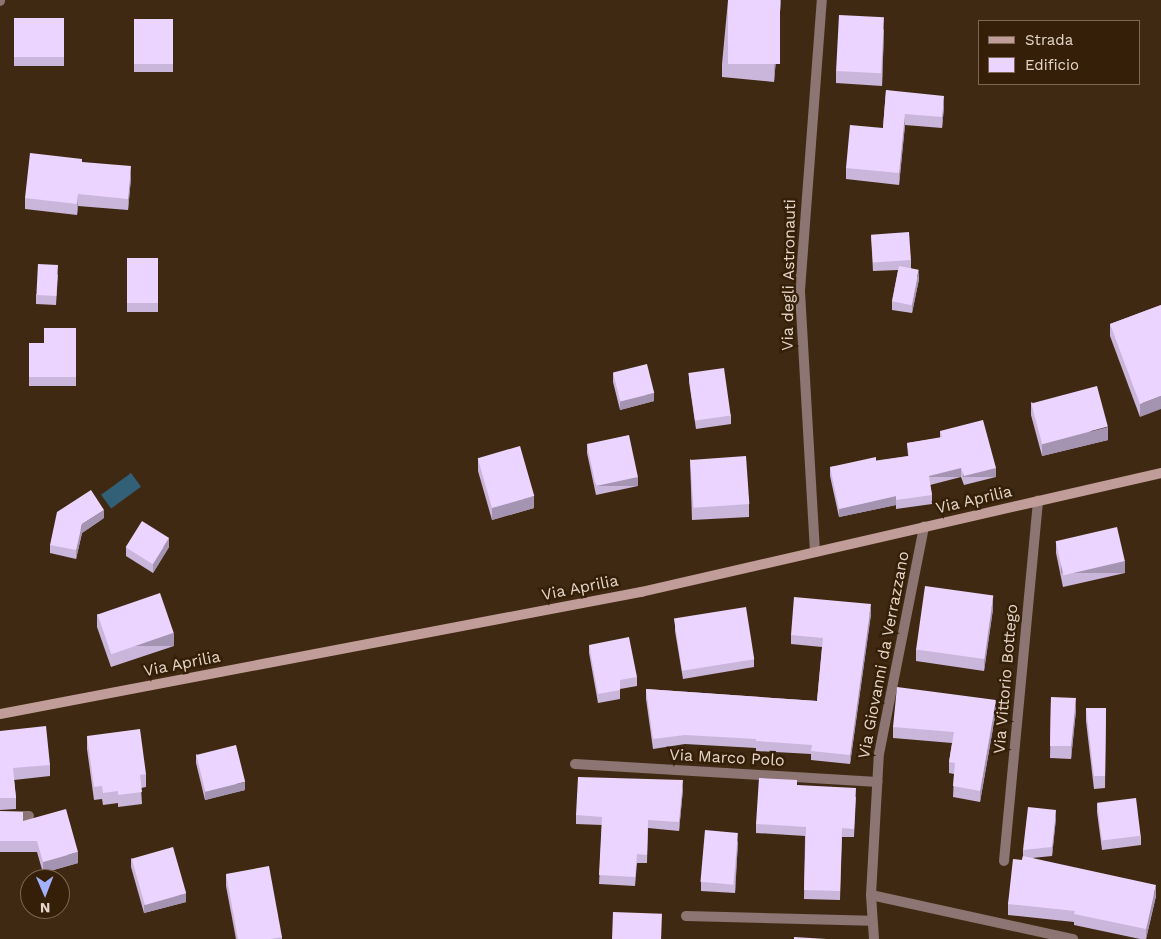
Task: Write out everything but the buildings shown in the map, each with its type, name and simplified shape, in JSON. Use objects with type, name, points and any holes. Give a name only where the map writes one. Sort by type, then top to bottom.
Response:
[{"type":"street","name":"Via degli Astronauti","points":[[815,552],[800,290],[822,0]]},
{"type":"street","name":"Via Aprilia","points":[[0,714],[641,592],[1161,473]]},
{"type":"street","name":"Via Vittorio Bottego","points":[[1004,861],[1038,501]]},
{"type":"street","name":"Via Giovanni da Verrazzano","points":[[874,939],[871,921],[871,895],[877,782],[883,730],[924,526]]},
{"type":"street","name":"Via Marco Polo","points":[[575,764],[877,782]]},
{"type":"street","points":[[0,816],[29,816]]},
{"type":"street","points":[[871,895],[1073,939]]},
{"type":"street","points":[[686,916],[871,921]]},
{"type":"water","points":[[131,473],[141,487],[111,509],[101,495]]}]
